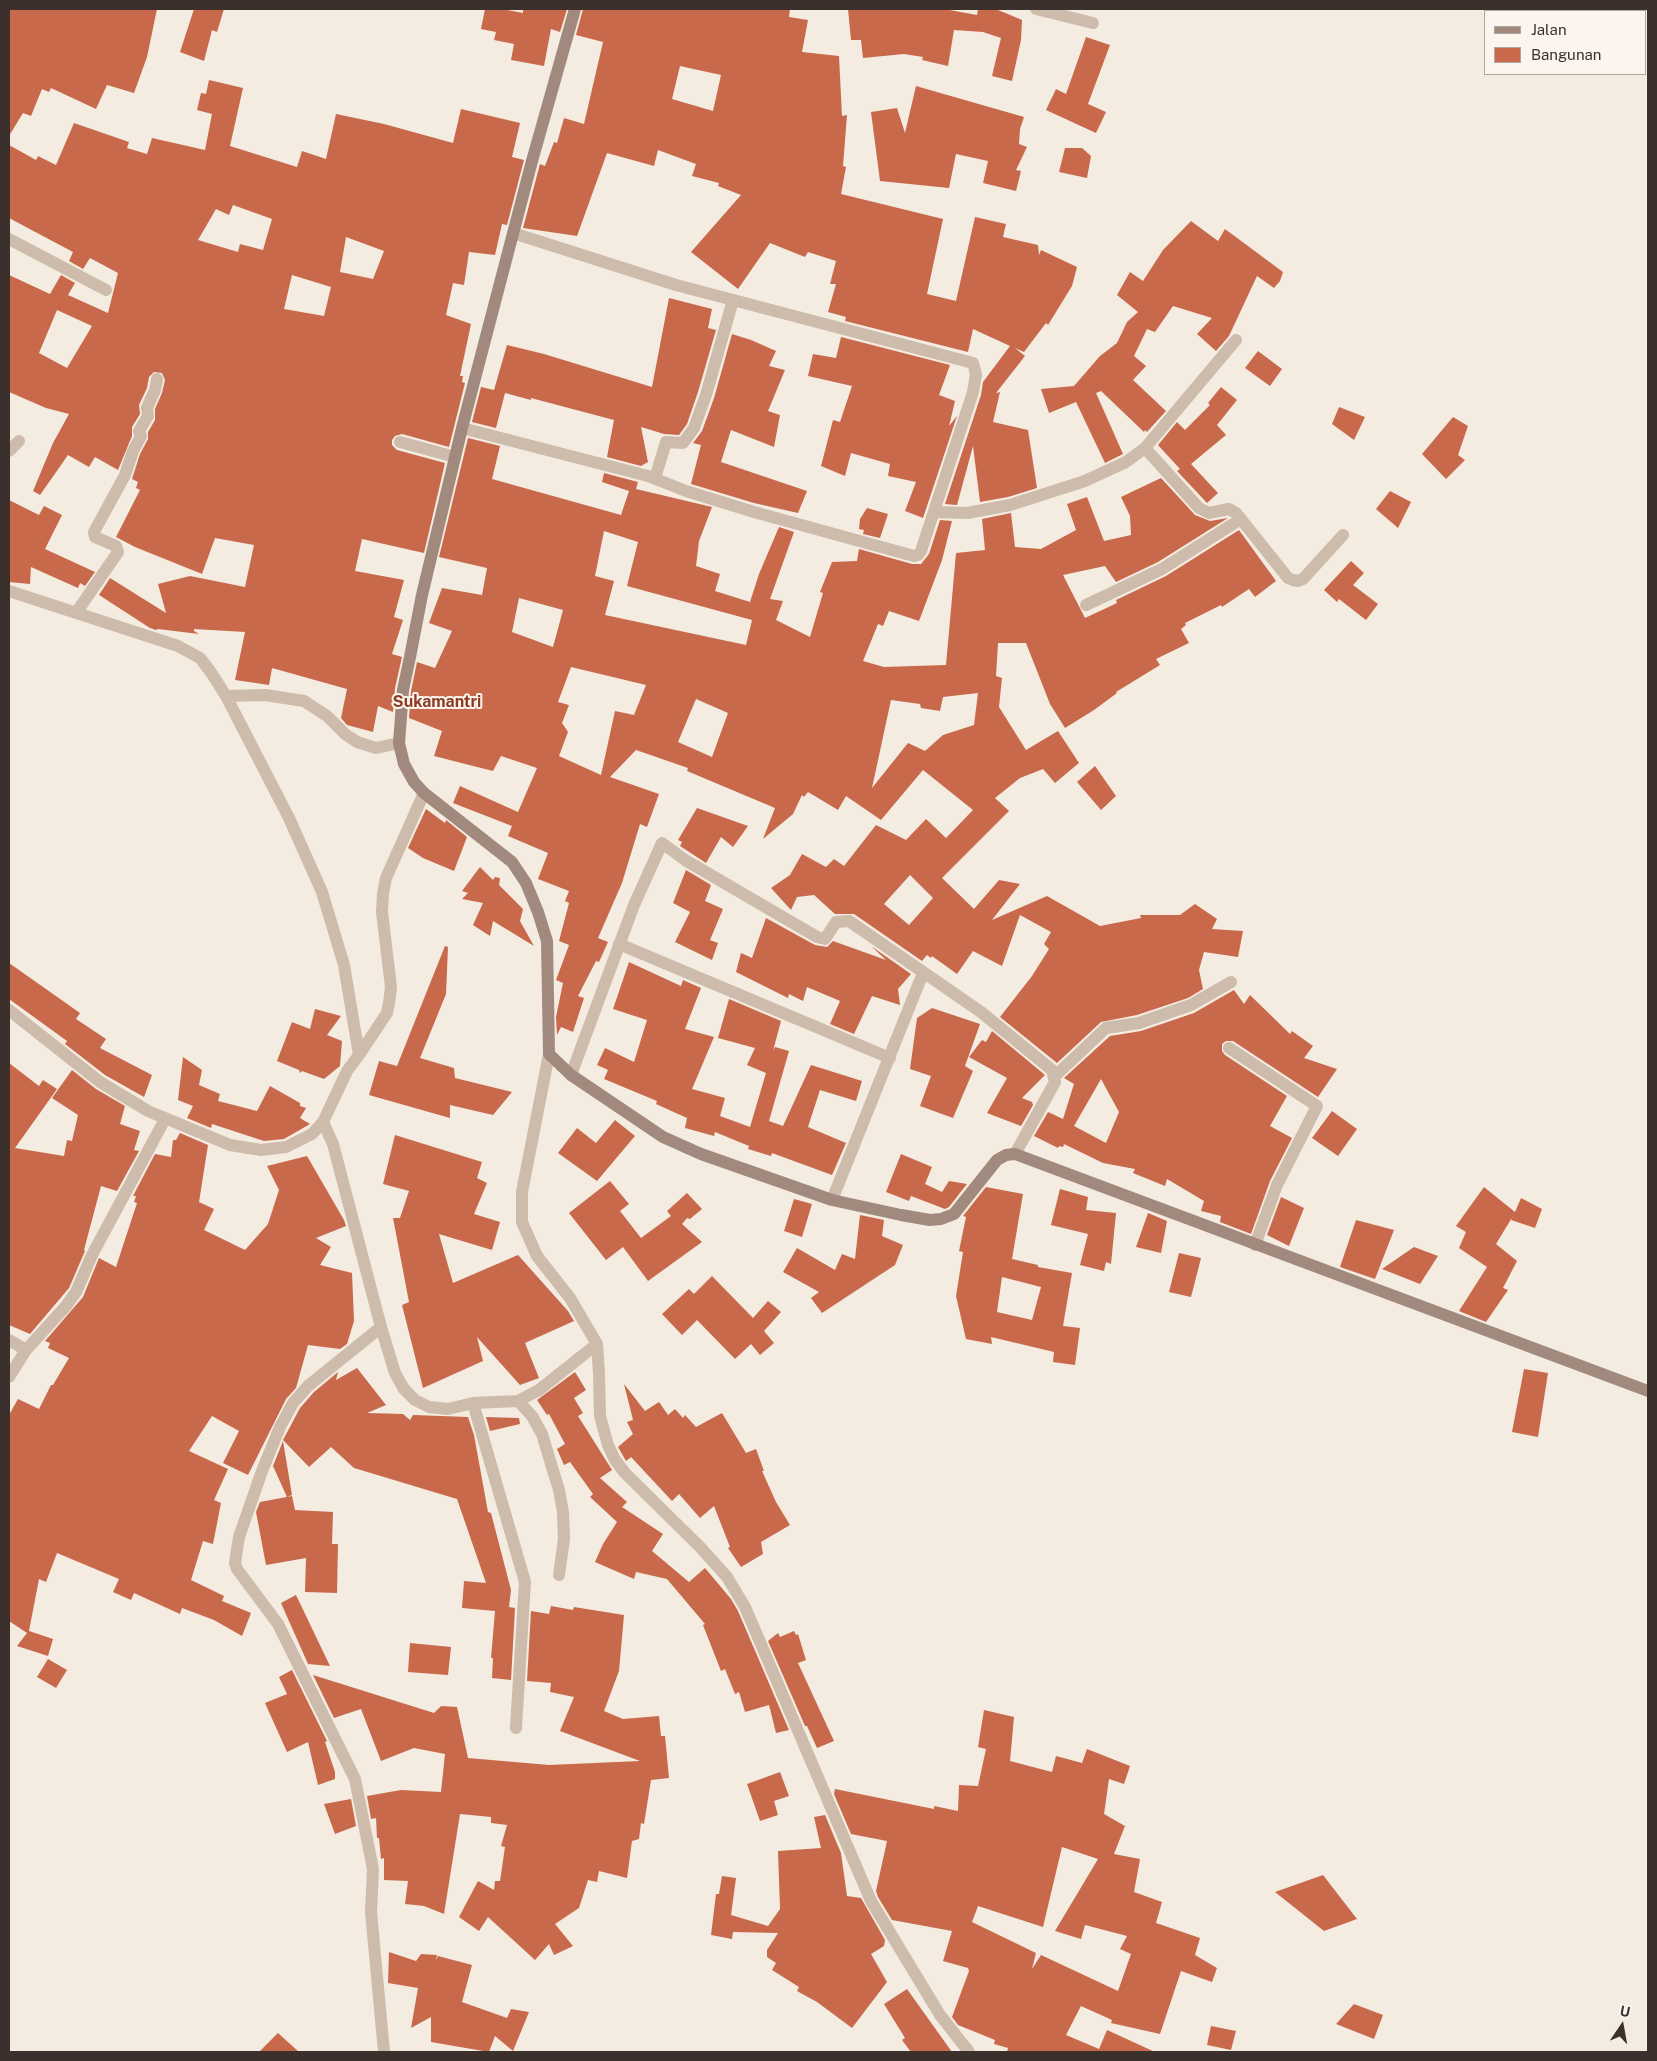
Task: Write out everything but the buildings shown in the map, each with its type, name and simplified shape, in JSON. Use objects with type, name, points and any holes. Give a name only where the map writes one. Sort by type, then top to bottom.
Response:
[{"type":"street","points":[[575,9],[513,233],[455,457],[422,595],[403,690],[399,743],[404,764],[414,782],[424,793],[512,862],[526,883],[547,941],[549,1054],[522,1192],[522,1222],[537,1256],[570,1298],[597,1344],[600,1373],[600,1416],[608,1445],[615,1460],[649,1498],[701,1548],[727,1577],[745,1606],[870,1901],[940,2015],[969,2052]]},
{"type":"street","points":[[1036,9],[1093,23]]},
{"type":"street","points":[[462,428],[655,478],[686,491],[754,512],[914,556],[918,555],[921,551],[973,392],[976,374],[973,363],[676,285],[513,233]]},
{"type":"street","points":[[9,239],[106,290]]},
{"type":"street","points":[[655,478],[666,442],[683,443],[694,428],[706,395],[733,300]]},
{"type":"street","points":[[934,512],[966,513],[1010,504],[1085,481],[1126,462],[1145,448],[1236,340]]},
{"type":"street","points":[[76,613],[118,552],[116,546],[96,537],[94,532],[125,475],[133,451],[141,436],[140,431],[148,416],[147,408],[158,379]]},
{"type":"street","points":[[9,451],[19,441]]},
{"type":"street","points":[[400,442],[455,457]]},
{"type":"street","points":[[1145,448],[1199,508],[1209,513],[1233,510],[1288,578],[1298,581],[1303,580],[1343,535]]},
{"type":"street","points":[[1086,605],[1162,568],[1241,519]]},
{"type":"street","points":[[9,591],[157,638],[189,651],[200,658],[226,696],[289,818],[322,892],[344,965],[359,1055]]},
{"type":"street","points":[[226,696],[265,695],[304,701],[327,716],[345,734],[357,742],[376,748],[399,743]]},
{"type":"street","points":[[9,1010],[100,1082],[165,1119],[230,1145],[260,1150],[286,1146],[312,1134],[323,1122],[347,1071],[386,1013],[391,987],[382,912],[383,894],[386,878],[424,793]]},
{"type":"street","points":[[571,1074],[634,904],[662,843],[685,860],[817,937],[825,939],[836,922],[849,921],[981,1012],[1052,1070],[1055,1082],[1014,1154]]},
{"type":"street","points":[[619,944],[890,1058]]},
{"type":"street","points":[[832,1200],[923,973]]},
{"type":"street","points":[[1055,1076],[1106,1028],[1139,1023],[1191,1005],[1231,982]]},
{"type":"street","points":[[1229,1048],[1317,1106],[1277,1185],[1255,1245]]},
{"type":"street","points":[[549,1054],[571,1074],[663,1137],[701,1154],[832,1200],[901,1215],[930,1220],[941,1219],[954,1214],[997,1160],[1006,1155],[1014,1154],[1648,1391]]},
{"type":"street","points":[[9,1377],[26,1350],[66,1306],[76,1292],[92,1255],[165,1119]]},
{"type":"street","points":[[323,1122],[333,1144],[395,1373],[404,1389],[415,1400],[430,1407],[448,1409],[473,1404],[521,1400],[539,1390],[597,1344]]},
{"type":"street","points":[[381,1327],[308,1386],[293,1403],[280,1427],[262,1471],[240,1537],[235,1563],[278,1624],[352,1771],[358,1788],[374,1869],[371,1912],[384,2052]]},
{"type":"street","points":[[9,1340],[26,1350]]},
{"type":"street","points":[[521,1400],[542,1434],[559,1490],[563,1512],[564,1539],[559,1574]]},
{"type":"street","points":[[473,1404],[525,1582],[516,1728]]},
{"type":"district","name":"Sukamantri","points":[[437,702]]}]
